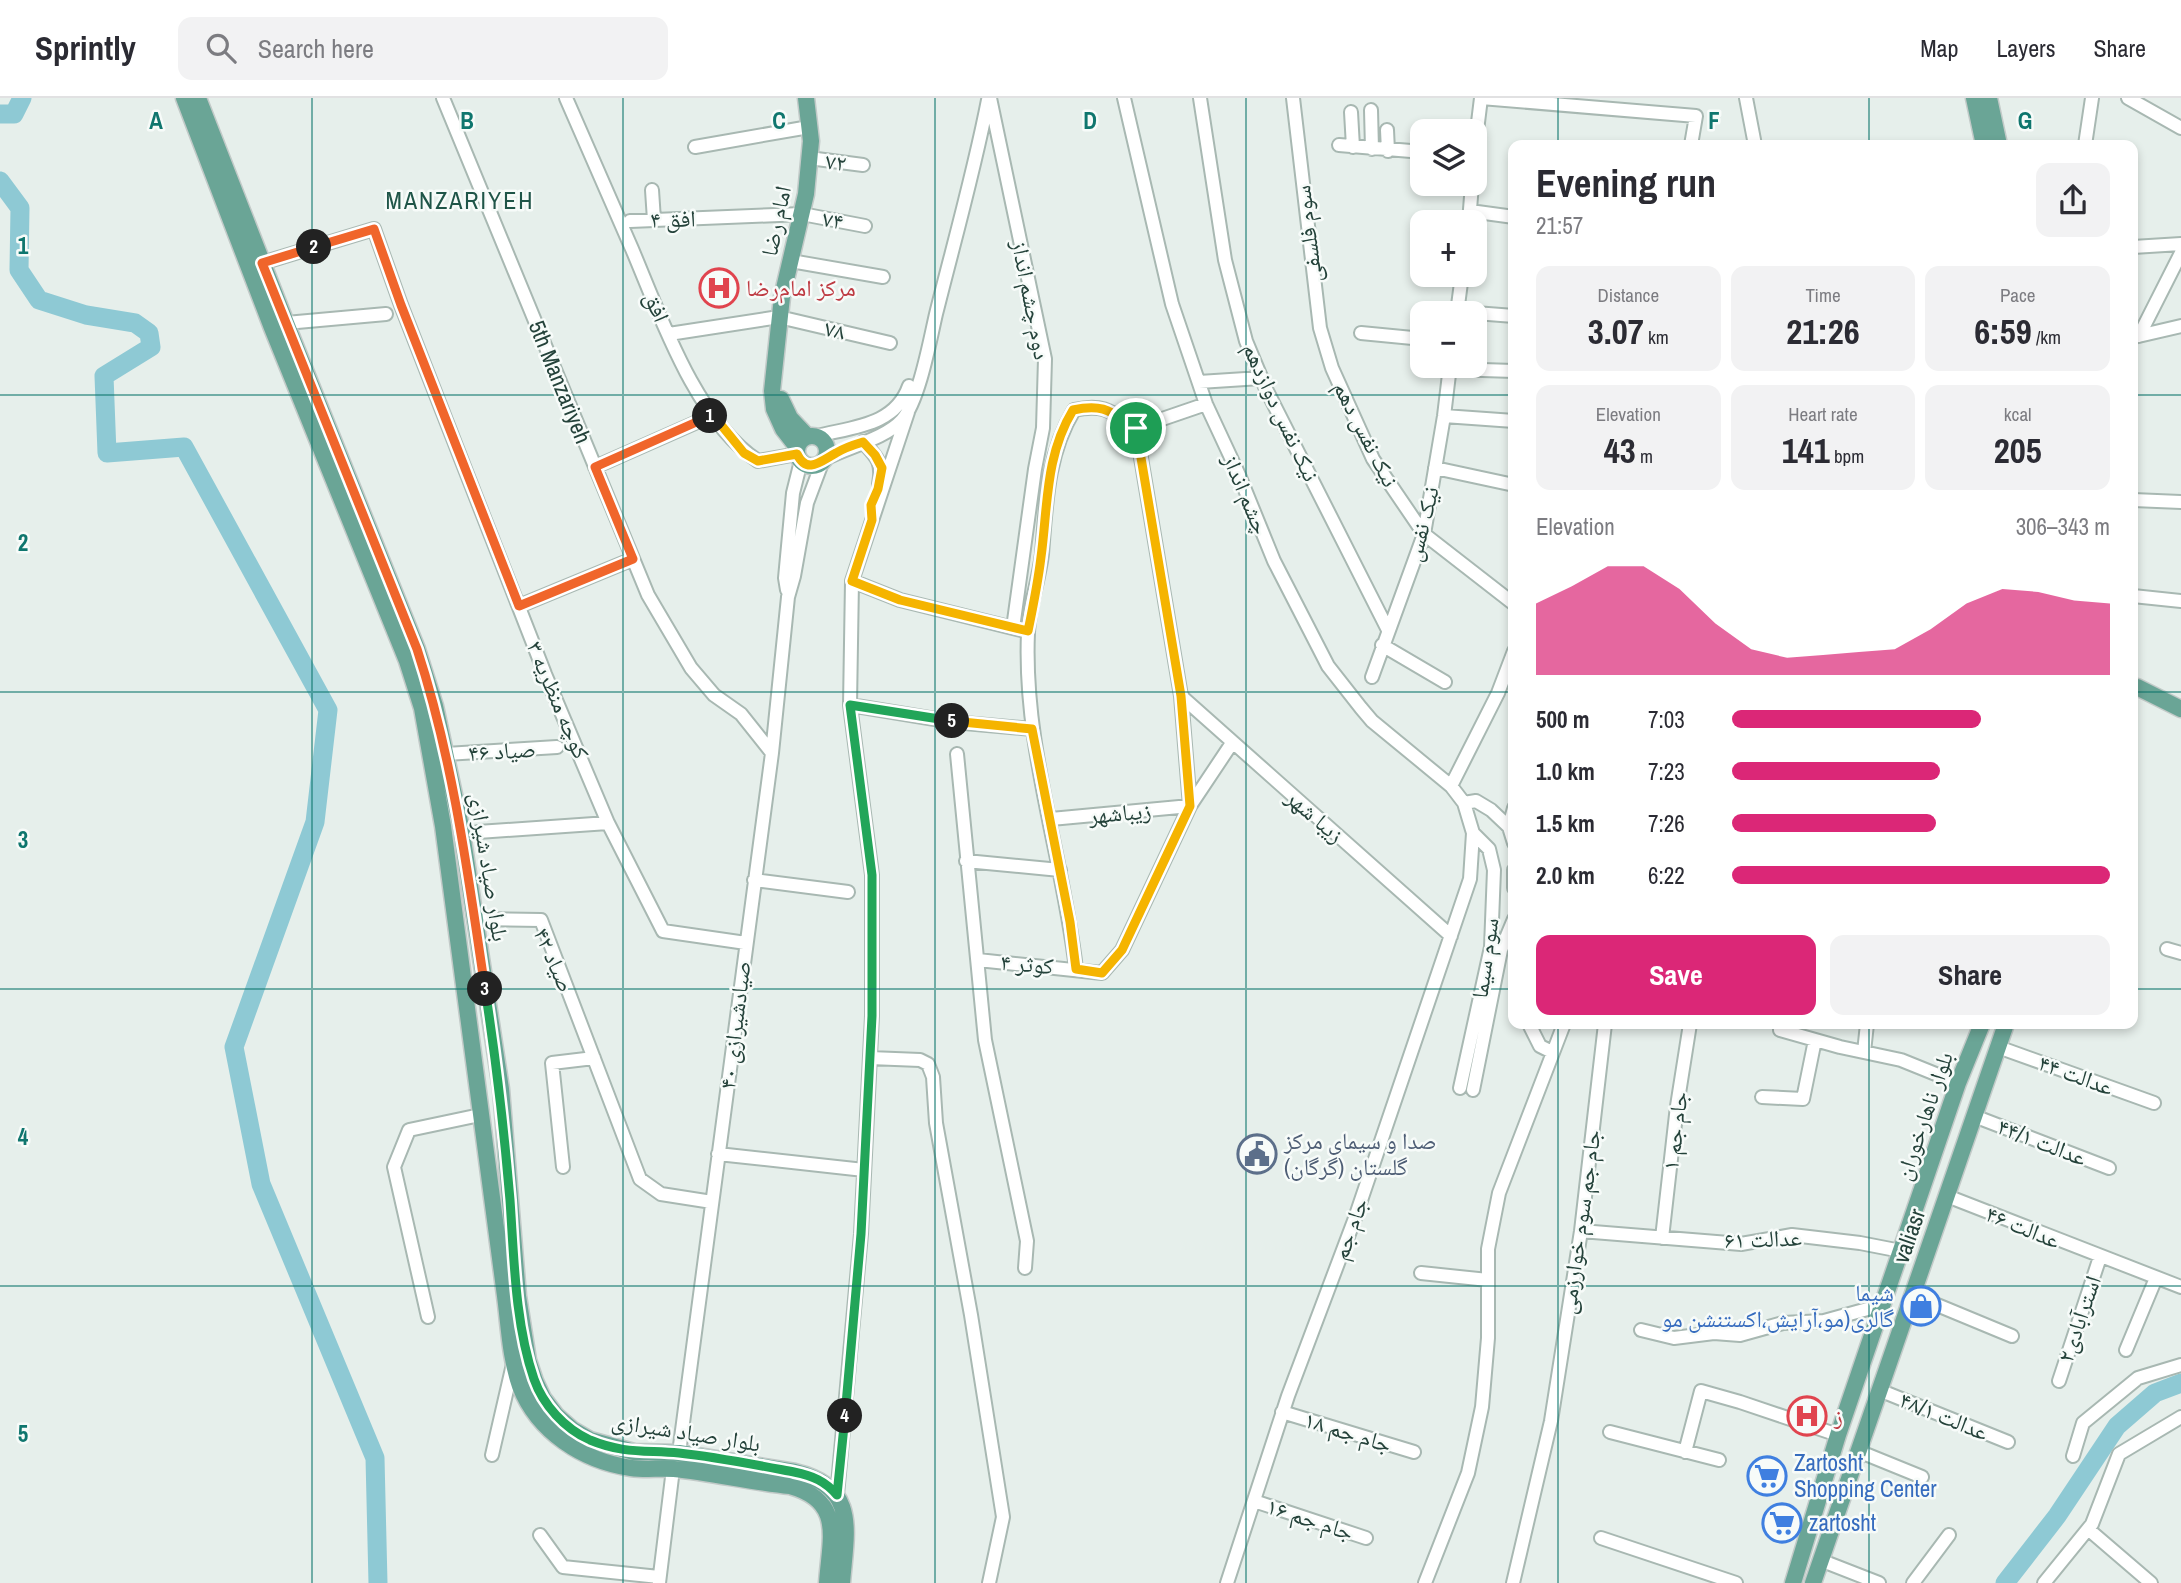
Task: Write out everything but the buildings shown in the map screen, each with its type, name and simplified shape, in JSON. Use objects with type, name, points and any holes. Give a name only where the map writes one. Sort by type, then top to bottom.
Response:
[{"type":"main road","name":"بلوار صیاد شیرازی","points":[[184,98],[417,649],[435,706],[460,827],[475,919],[500,1089],[517,1297],[528,1360],[535,1381],[543,1398],[556,1415],[590,1440],[634,1452],[679,1453],[813,1476],[828,1484],[837,1495]]},
{"type":"main road","name":"بلوار صیاد شیرازی","points":[[198,98],[262,263],[279,326],[407,661],[422,708],[443,826],[480,1115],[514,1360],[520,1385],[530,1406],[545,1426],[565,1443],[609,1463],[632,1468],[673,1469],[790,1486],[806,1490],[817,1497],[825,1507],[831,1530],[827,1583]]},
{"type":"main road","name":"امام رضا","points":[[806,98],[809,127],[806,194],[779,317],[772,391],[774,410],[783,429],[804,447],[825,443],[827,449],[824,461]]},
{"type":"main road","points":[[1975,98],[1983,140]]},
{"type":"main road","points":[[1990,98],[1998,140]]},
{"type":"main road","points":[[804,447],[812,466],[824,461]]},
{"type":"main road","points":[[2138,689],[2181,709]]},
{"type":"main road","name":"بلوار ناهارخوران","points":[[1796,1582],[1838,1435],[1958,1083],[1980,1029]]},
{"type":"main road","name":"valiasr","points":[[1812,1583],[2004,1029]]},
{"type":"main road","points":[[837,1495],[845,1520],[842,1583]]},
{"type":"street","name":"5th Manzariyeh","points":[[443,98],[648,595],[691,667],[714,695],[741,714],[772,753]]},
{"type":"street","name":"افق","points":[[566,98],[669,334],[693,385],[713,415],[744,453],[758,461],[804,447]]},
{"type":"street","points":[[837,1495],[861,1234],[870,1058],[872,875],[850,705],[852,581],[929,349],[974,171],[989,98]]},
{"type":"street","name":"دوم چشم انداز","points":[[989,98],[1045,359],[1043,428],[1013,628]]},
{"type":"street","name":"چشم انداز","points":[[1126,98],[1172,304],[1206,404],[1240,475],[1274,561],[1328,666],[1371,721],[1451,786],[1464,803],[1473,833]]},
{"type":"street","name":"نیک نفس دوازدهم","points":[[1200,98],[1225,260],[1246,341],[1261,378],[1388,630]]},
{"type":"street","name":"سوم فلسفی","points":[[1293,98],[1320,328],[1332,368]]},
{"type":"street","points":[[1478,119],[1481,98],[1696,116],[1693,140]]},
{"type":"street","points":[[1746,98],[1754,140]]},
{"type":"street","points":[[2086,140],[2092,98]]},
{"type":"street","points":[[2129,98],[2181,128]]},
{"type":"street","points":[[1371,110],[1372,149]]},
{"type":"street","points":[[1351,112],[1353,147]]},
{"type":"street","points":[[695,147],[809,127]]},
{"type":"street","points":[[1387,130],[1388,150]]},
{"type":"street","points":[[1339,145],[1410,151]]},
{"type":"street","name":"۷۲","points":[[809,158],[863,165]]},
{"type":"street","points":[[652,190],[654,219]]},
{"type":"street","name":"۷۴","points":[[715,217],[802,214],[865,226]]},
{"type":"street","name":"افق ۴","points":[[630,220],[715,217]]},
{"type":"street","points":[[1487,217],[1508,217]]},
{"type":"street","name":"کوچه منظریه ۳","points":[[262,263],[374,229],[519,606],[608,823],[663,931],[746,943]]},
{"type":"street","points":[[2138,247],[2181,244]]},
{"type":"street","points":[[2138,332],[2181,253]]},
{"type":"street","points":[[791,261],[883,277]]},
{"type":"street","points":[[279,326],[386,314]]},
{"type":"street","points":[[804,447],[878,421],[892,413],[905,398],[921,346],[936,314]]},
{"type":"street","points":[[1487,314],[1508,316]]},
{"type":"street","points":[[669,334],[779,317]]},
{"type":"street","name":"۷۸","points":[[779,317],[890,343]]},
{"type":"street","points":[[2138,336],[2181,326]]},
{"type":"street","points":[[1361,333],[1410,338]]},
{"type":"street","name":"نیک نفس دهم","points":[[1332,368],[1374,459],[1424,534],[1508,599]]},
{"type":"street","points":[[1487,369],[1508,371]]},
{"type":"street","points":[[1199,382],[1261,378]]},
{"type":"street","name":"نیک نفس","points":[[1371,677],[1424,534],[1436,468],[1440,409],[1447,378]]},
{"type":"street","points":[[1136,428],[1206,404]]},
{"type":"street","points":[[1076,969],[1070,922],[1032,729],[1028,631],[1041,557],[1047,487],[1063,428],[1073,410],[1091,406],[1108,410],[1136,428],[1181,696],[1190,806]]},
{"type":"street","points":[[1440,409],[1508,420]]},
{"type":"street","points":[[824,461],[894,427],[908,412]]},
{"type":"street","points":[[595,467],[713,415]]},
{"type":"street","points":[[863,442],[882,468],[878,489],[871,505],[872,520]]},
{"type":"street","name":"۴۰ صیادشیرازی","points":[[788,597],[785,578],[793,493],[804,447]]},
{"type":"street","name":"۴۰ صیادشیرازی","points":[[679,1453],[772,753],[788,597],[807,503],[824,461]]},
{"type":"street","points":[[1436,468],[1508,484]]},
{"type":"street","points":[[2138,500],[2181,502]]},
{"type":"street","points":[[519,606],[633,559]]},
{"type":"street","points":[[852,581],[900,600],[1028,631]]},
{"type":"street","points":[[2138,597],[2181,601]]},
{"type":"street","points":[[1382,645],[1445,682]]},
{"type":"street","points":[[1451,786],[1508,666]]},
{"type":"street","name":"زیبا شهر","points":[[1181,696],[1451,936]]},
{"type":"street","points":[[850,705],[953,722],[1032,729]]},
{"type":"street","points":[[1190,806],[1232,743]]},
{"type":"street","name":"صیاد ۴۶","points":[[446,754],[557,747]]},
{"type":"street","points":[[957,754],[985,1040],[1027,1241],[1025,1268]]},
{"type":"street","points":[[1464,803],[1476,801],[1491,810],[1508,826]]},
{"type":"street","name":"زیباشهر","points":[[1051,819],[1190,806]]},
{"type":"street","name":"کوثر ۴","points":[[978,960],[1102,973],[1122,950],[1190,806]]},
{"type":"street","points":[[478,832],[608,823]]},
{"type":"street","name":"جام جم","points":[[1227,1583],[1282,1412],[1355,1218],[1470,879],[1473,833]]},
{"type":"street","name":"سوم سیما","points":[[1460,1088],[1491,947],[1494,870],[1489,849],[1473,833]]},
{"type":"street","points":[[966,861],[1060,870]]},
{"type":"street","points":[[754,880],[848,892]]},
{"type":"street","name":"صیاد ۴۲","points":[[475,919],[541,920],[594,1058]]},
{"type":"street","points":[[1473,1090],[1501,950],[1508,933]]},
{"type":"street","points":[[2167,949],[2181,953]]},
{"type":"street","points":[[1532,1029],[1540,1046],[1552,1052]]},
{"type":"street","points":[[1425,1583],[1468,1473],[1482,1407],[1488,1338],[1488,1249],[1499,1194],[1562,1029]]},
{"type":"street","name":"جام جم سوم خوارزمی","points":[[1513,1583],[1551,1421],[1581,1231],[1604,1029]]},
{"type":"street","name":"۱ جام جم","points":[[1662,1238],[1677,1106],[1689,1029]]},
{"type":"street","points":[[1864,1052],[1866,1029]]},
{"type":"street","points":[[1780,1030],[1900,1060],[1958,1083]]},
{"type":"street","points":[[1762,1097],[1803,1100],[1815,1040]]},
{"type":"street","name":"۴۴ عدالت","points":[[1998,1047],[2154,1103]]},
{"type":"street","points":[[563,1167],[552,1063],[594,1058],[640,1179],[661,1194],[712,1202]]},
{"type":"street","points":[[870,1058],[920,1060],[928,1065],[933,1077],[936,1123],[971,1315],[1003,1517],[989,1583]]},
{"type":"street","points":[[428,1317],[394,1167],[409,1130],[480,1115]]},
{"type":"street","name":"۴۴/۱ عدالت","points":[[1975,1116],[2109,1168]]},
{"type":"street","points":[[718,1154],[864,1170]]},
{"type":"street","name":"۴۶ عدالت","points":[[1947,1196],[2181,1287]]},
{"type":"street","name":"عدالت ۶۱","points":[[1581,1231],[1741,1244],[1792,1235],[1901,1251]]},
{"type":"street","name":"استرآبادی۲","points":[[2059,1381],[2100,1257]]},
{"type":"street","points":[[1421,1272],[1488,1280]]},
{"type":"street","points":[[2126,1350],[2156,1278]]},
{"type":"street","points":[[1913,1295],[2012,1336]]},
{"type":"street","points":[[1641,1330],[1674,1338],[1705,1333],[1740,1335],[1783,1323],[1824,1321],[1882,1305]]},
{"type":"street","points":[[492,1455],[514,1360]]},
{"type":"street","points":[[2073,1456],[2083,1423],[2138,1378],[2181,1366]]},
{"type":"street","name":"عدالت ۴۸/۱","points":[[1880,1390],[2008,1442]]},
{"type":"street","points":[[1685,1452],[1701,1391],[1838,1435]]},
{"type":"street","name":"۱۸ جام جم","points":[[1282,1412],[1413,1452]]},
{"type":"street","points":[[2044,1583],[2092,1524],[2119,1454],[2181,1417]]},
{"type":"street","points":[[1610,1432],[1719,1460]]},
{"type":"street","points":[[1858,1451],[1922,1477]]},
{"type":"street","points":[[540,1535],[563,1567],[659,1580],[673,1469]]},
{"type":"street","name":"۱۶ جام جم","points":[[1254,1501],[1366,1538]]},
{"type":"street","points":[[2088,1529],[2151,1583]]},
{"type":"street","points":[[1913,1583],[1949,1535]]},
{"type":"street","points":[[1601,1538],[1736,1583]]},
{"type":"street","points":[[1820,1560],[1879,1583]]},
{"type":"waterway","points":[[0,114],[14,114],[22,98]]},
{"type":"waterway","points":[[0,181],[20,208],[19,270],[39,300],[86,315],[135,323],[149,333],[151,347],[104,376],[107,453],[184,447],[328,710],[315,822],[234,1047],[261,1184],[375,1458],[378,1583]]},
{"type":"waterway","points":[[2005,1583],[2057,1516],[2117,1426],[2155,1393],[2181,1383]]},
{"type":"place","name":"مرکز امام‌رضا","points":[[719,288]]},
{"type":"place","name":"صدا و سیمای مرکز گلستان (گرگان)","points":[[1257,1154]]},
{"type":"place","name":"شیما گالری(مو،آرایش،اکستنشن مو","points":[[1921,1306]]},
{"type":"place","name":"ز","points":[[1807,1416]]},
{"type":"place","name":"Zartosht Shopping Center","points":[[1767,1476]]},
{"type":"place","name":"zartosht","points":[[1782,1523]]},
{"type":"district","name":"MANZARIYEH","points":[[460,201]]},
{"type":"route","points":[[374,229],[519,606],[633,559],[595,467],[713,415],[744,453],[758,461],[797,454],[800,461],[812,466],[863,442],[882,468],[878,489],[871,505],[872,520],[852,581],[900,600],[1028,631],[1041,557],[1047,487],[1063,428],[1073,410],[1091,406],[1108,410],[1136,428],[1181,696],[1190,806],[1122,950],[1102,973],[1076,969],[1070,922],[1032,729],[953,722],[850,705],[872,875],[872,1016],[861,1234],[837,1495],[828,1484],[813,1476],[679,1453],[634,1452],[590,1440],[556,1415],[543,1398],[528,1360],[517,1297],[500,1089],[460,827],[435,706],[417,649],[262,263],[374,229]]}]
